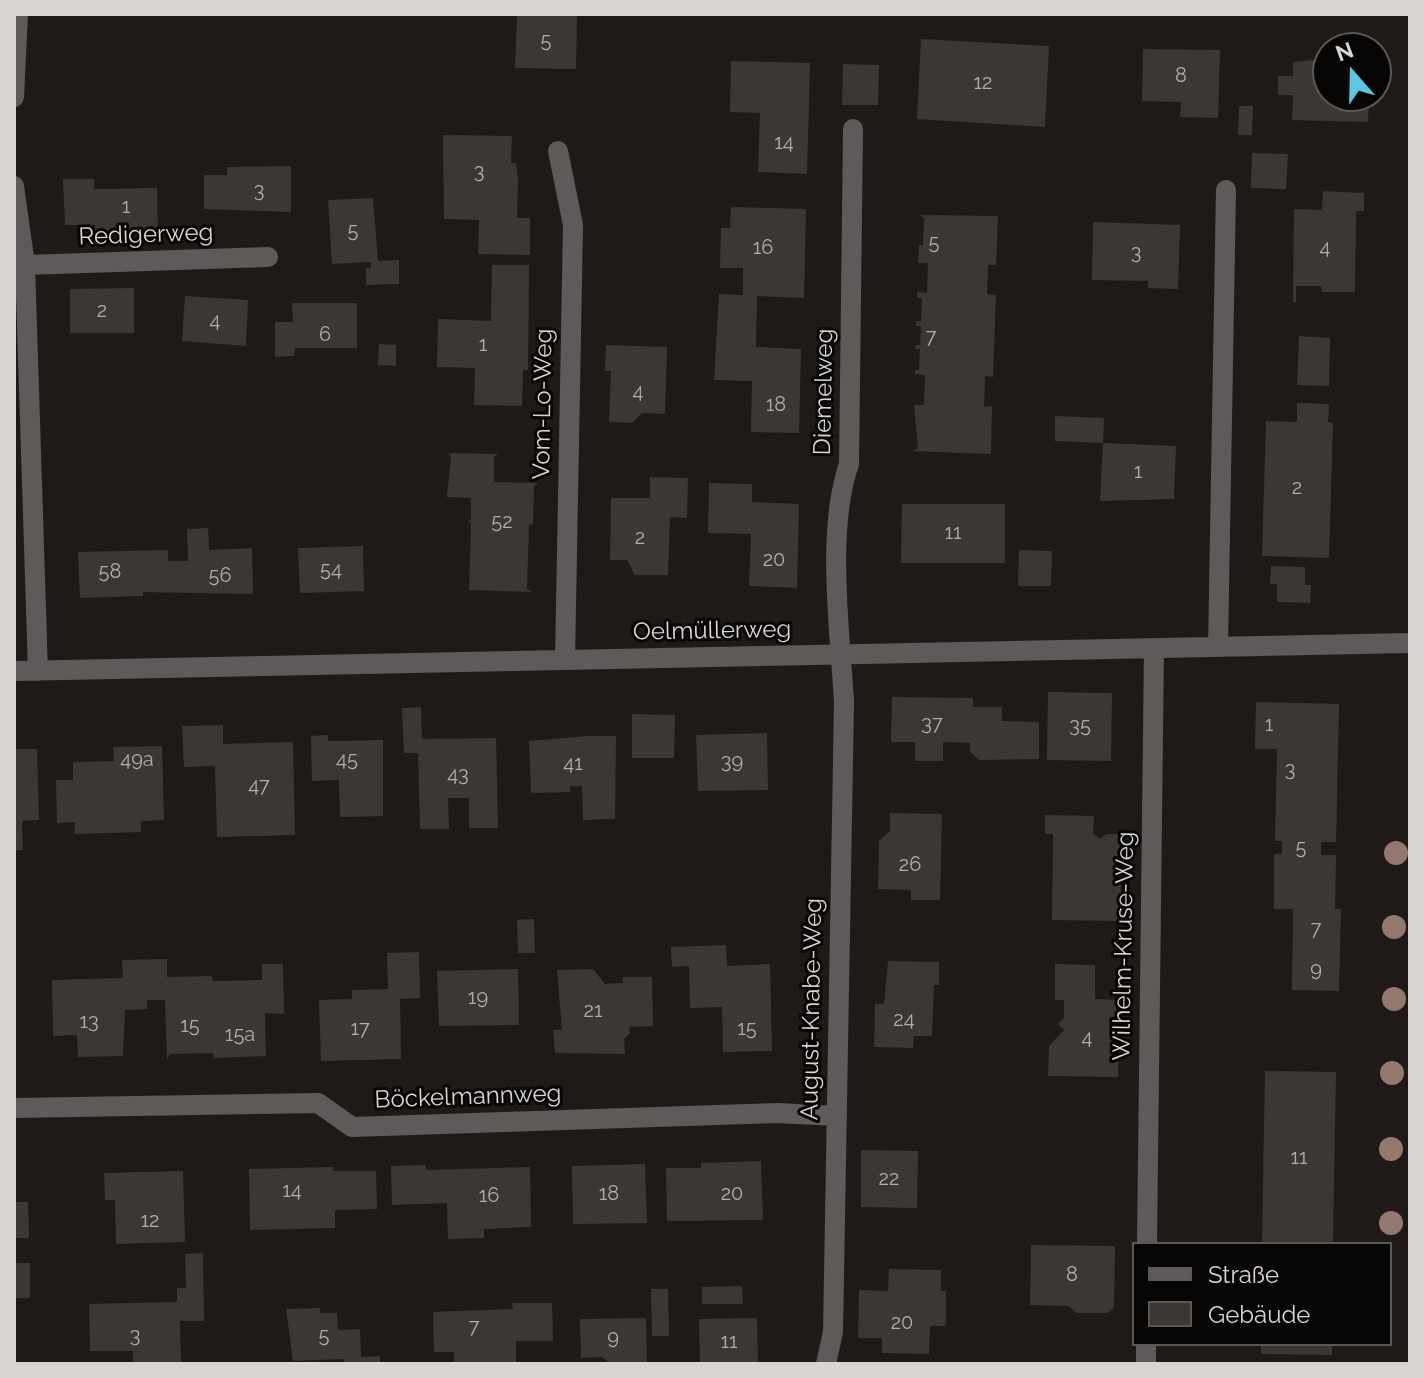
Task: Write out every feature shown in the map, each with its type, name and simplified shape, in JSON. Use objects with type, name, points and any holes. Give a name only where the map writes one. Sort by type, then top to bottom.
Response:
[{"type":"street","points":[[14,97],[18,14]]},
{"type":"street","name":"Diemelweg","points":[[842,654],[838,591],[840,489],[849,464],[853,129]]},
{"type":"street","name":"Vom-Lo-Weg","points":[[558,151],[573,225],[565,660]]},
{"type":"street","points":[[14,186],[25,265],[38,671]]},
{"type":"street","points":[[1218,647],[1226,190]]},
{"type":"street","name":"Redigerweg","points":[[25,265],[268,257]]},
{"type":"street","name":"Oelmüllerweg","points":[[14,671],[1410,643]]},
{"type":"street","name":"Wilhelm-Kruse-Weg","points":[[1147,1242],[1154,648]]},
{"type":"street","name":"August-Knabe-Weg","points":[[826,1364],[833,1332],[844,702],[842,654]]},
{"type":"street","name":"Böckelmannweg","points":[[14,1108],[318,1103],[352,1127],[778,1113],[836,1116]]},
{"type":"building","points":[[517,14],[577,14],[576,69],[515,68]]},
{"type":"building","points":[[921,39],[1049,46],[1045,127],[917,119]]},
{"type":"building","points":[[1143,49],[1220,50],[1218,118],[1180,117],[1181,102],[1142,101]]},
{"type":"building","points":[[1312,60],[1312,112],[1368,112],[1368,122],[1292,120],[1293,95],[1278,95],[1278,76],[1293,76],[1293,62]]},
{"type":"building","points":[[731,61],[810,63],[807,174],[758,172],[760,113],[730,112]]},
{"type":"building","points":[[843,64],[879,65],[878,105],[842,105]]},
{"type":"building","points":[[1239,106],[1253,106],[1252,135],[1238,135]]},
{"type":"building","points":[[443,135],[512,136],[511,163],[516,163],[518,179],[517,218],[530,218],[530,255],[478,254],[479,220],[444,219]]},
{"type":"building","points":[[1252,153],[1288,154],[1286,189],[1251,188]]},
{"type":"building","points":[[291,166],[291,212],[204,209],[204,175],[227,175],[227,167]]},
{"type":"building","points":[[63,179],[94,179],[94,189],[157,188],[158,233],[95,235],[95,225],[65,225]]},
{"type":"building","points":[[1323,191],[1364,193],[1364,211],[1356,211],[1355,292],[1322,292],[1321,286],[1296,286],[1296,302],[1293,302],[1294,209],[1322,210]]},
{"type":"building","points":[[373,198],[378,261],[399,260],[399,284],[366,285],[366,268],[371,268],[371,262],[332,264],[328,200]]},
{"type":"building","points":[[731,207],[806,209],[804,298],[757,296],[756,347],[801,349],[799,433],[751,432],[752,381],[714,380],[719,294],[743,295],[743,268],[720,268],[721,228],[730,228]]},
{"type":"building","points":[[919,215],[998,216],[996,265],[988,265],[987,294],[996,295],[993,377],[985,376],[984,407],[992,406],[991,454],[913,451],[918,448],[914,405],[924,405],[925,375],[915,374],[915,370],[919,370],[920,349],[915,349],[916,345],[920,345],[921,326],[916,326],[916,321],[921,321],[922,298],[917,298],[917,292],[927,293],[928,263],[918,263],[919,245],[923,245],[924,218]]},
{"type":"building","points":[[1093,222],[1180,225],[1178,289],[1148,288],[1148,281],[1092,280]]},
{"type":"building","points":[[492,265],[529,265],[528,370],[523,370],[522,406],[474,405],[475,368],[437,367],[438,319],[491,321]]},
{"type":"building","points":[[134,288],[134,333],[70,333],[70,289]]},
{"type":"building","points":[[185,296],[248,300],[246,346],[182,341]]},
{"type":"building","points":[[292,303],[357,303],[357,348],[295,348],[294,356],[275,357],[275,322],[293,322]]},
{"type":"building","points":[[1299,336],[1330,338],[1329,386],[1297,385]]},
{"type":"building","points":[[379,344],[396,345],[396,366],[378,365]]},
{"type":"building","points":[[606,345],[667,347],[665,414],[642,413],[632,423],[609,422],[611,371],[605,371]]},
{"type":"building","points":[[1297,403],[1329,404],[1328,422],[1333,423],[1329,558],[1262,556],[1266,421],[1297,422]]},
{"type":"building","points":[[1055,416],[1104,418],[1103,443],[1055,441]]},
{"type":"building","points":[[1103,443],[1176,446],[1174,499],[1100,501]]},
{"type":"building","points":[[448,453],[498,454],[494,457],[494,482],[538,483],[534,486],[533,525],[529,524],[527,589],[532,592],[469,590],[471,523],[468,520],[471,520],[471,498],[447,497],[451,456]]},
{"type":"building","points":[[650,477],[688,478],[687,518],[670,517],[668,575],[635,575],[627,560],[610,560],[611,498],[650,498]]},
{"type":"building","points":[[709,483],[752,484],[752,502],[799,504],[797,588],[749,586],[751,534],[708,533]]},
{"type":"building","points":[[902,504],[1005,504],[1005,563],[901,563]]},
{"type":"building","points":[[208,528],[209,550],[252,548],[253,594],[143,592],[143,596],[80,598],[78,552],[168,550],[168,561],[188,561],[187,529]]},
{"type":"building","points":[[363,546],[364,591],[300,593],[298,548]]},
{"type":"building","points":[[1019,550],[1052,551],[1051,586],[1018,586]]},
{"type":"building","points":[[1271,566],[1305,567],[1305,585],[1311,585],[1310,603],[1277,602],[1277,584],[1270,584]]},
{"type":"building","points":[[1048,692],[1112,693],[1111,761],[1047,760]]},
{"type":"building","points":[[892,697],[973,698],[973,707],[1002,707],[1002,721],[1039,722],[1039,759],[979,760],[970,751],[970,743],[943,742],[943,761],[915,761],[915,742],[891,742]]},
{"type":"building","points":[[1256,702],[1339,704],[1336,842],[1321,842],[1321,855],[1336,855],[1335,909],[1341,909],[1339,991],[1292,990],[1293,909],[1274,909],[1274,854],[1282,854],[1282,841],[1275,841],[1277,749],[1255,749]]},
{"type":"building","points":[[421,707],[422,739],[496,738],[498,828],[469,828],[469,798],[448,798],[449,829],[420,829],[418,753],[404,753],[402,708]]},
{"type":"building","points":[[632,714],[675,715],[674,758],[632,758]]},
{"type":"building","points":[[223,725],[223,744],[293,742],[295,835],[217,837],[215,766],[184,767],[182,726]]},
{"type":"building","points":[[767,733],[768,790],[698,791],[696,735]]},
{"type":"building","points":[[328,735],[328,741],[383,740],[383,816],[340,817],[339,780],[312,781],[311,736]]},
{"type":"building","points":[[616,736],[615,819],[583,820],[582,786],[570,786],[570,792],[531,793],[529,741]]},
{"type":"building","points":[[162,746],[164,820],[141,821],[141,832],[74,834],[75,822],[57,823],[56,780],[73,780],[73,762],[114,761],[113,747]]},
{"type":"building","points":[[14,749],[37,749],[39,820],[22,821],[23,850],[14,850]]},
{"type":"building","points":[[890,813],[942,814],[940,900],[911,900],[911,890],[878,889],[879,841],[890,831]]},
{"type":"building","points":[[1045,815],[1094,816],[1093,834],[1100,839],[1106,834],[1122,834],[1120,921],[1052,920],[1053,834],[1045,834]]},
{"type":"building","points":[[534,919],[535,953],[518,953],[517,920]]},
{"type":"building","points":[[726,945],[727,966],[770,964],[772,1051],[723,1052],[722,1007],[690,1008],[689,966],[672,967],[671,947]]},
{"type":"building","points":[[419,952],[420,998],[400,999],[401,1059],[321,1061],[319,1000],[352,999],[352,990],[388,989],[387,953]]},
{"type":"building","points":[[167,959],[167,977],[212,976],[213,981],[262,980],[262,964],[283,964],[284,1014],[265,1013],[266,1056],[214,1058],[213,1053],[170,1054],[167,1059],[165,1000],[147,1000],[147,1009],[125,1010],[123,1056],[78,1057],[77,1035],[53,1036],[52,980],[123,978],[122,960]]},
{"type":"building","points":[[888,961],[939,962],[939,985],[934,985],[932,1036],[914,1036],[913,1048],[874,1047],[875,1004],[884,1004]]},
{"type":"building","points":[[1055,964],[1095,965],[1095,999],[1119,1000],[1118,1077],[1048,1076],[1049,1046],[1064,1030],[1058,1024],[1064,1018],[1064,1000],[1055,1000]]},
{"type":"building","points":[[518,969],[519,1025],[439,1026],[437,971]]},
{"type":"building","points":[[593,969],[605,984],[623,983],[623,977],[652,977],[653,1026],[629,1027],[630,1033],[624,1039],[625,1054],[555,1053],[553,1030],[562,1030],[557,970]]},
{"type":"building","points":[[1265,1071],[1336,1072],[1333,1242],[1262,1242]]},
{"type":"building","points":[[861,1150],[918,1151],[917,1208],[861,1207]]},
{"type":"building","points":[[761,1161],[763,1220],[667,1221],[666,1168],[701,1168],[701,1163]]},
{"type":"building","points":[[645,1164],[647,1223],[573,1224],[572,1166]]},
{"type":"building","points":[[426,1165],[426,1170],[530,1167],[531,1227],[484,1229],[484,1238],[448,1239],[447,1203],[392,1205],[391,1166]]},
{"type":"building","points":[[334,1167],[333,1171],[376,1171],[377,1209],[335,1210],[335,1228],[250,1230],[249,1169]]},
{"type":"building","points":[[183,1171],[185,1242],[116,1244],[115,1200],[105,1200],[104,1173]]},
{"type":"building","points":[[14,1202],[28,1202],[29,1238],[14,1238]]},
{"type":"building","points":[[1031,1245],[1115,1246],[1114,1307],[1108,1313],[1076,1313],[1069,1306],[1030,1305]]},
{"type":"building","points":[[203,1253],[204,1321],[180,1321],[181,1364],[133,1364],[133,1351],[90,1351],[89,1304],[177,1302],[177,1288],[186,1288],[185,1254]]},
{"type":"building","points":[[14,1263],[30,1263],[30,1298],[14,1298]]},
{"type":"building","points":[[889,1269],[941,1270],[941,1291],[946,1291],[946,1320],[945,1326],[930,1326],[929,1354],[882,1353],[882,1338],[858,1338],[859,1290],[888,1291]]},
{"type":"building","points":[[742,1286],[743,1304],[702,1304],[702,1287]]},
{"type":"building","points":[[651,1289],[668,1289],[669,1336],[652,1336]]},
{"type":"building","points":[[512,1303],[552,1303],[553,1341],[516,1341],[516,1364],[454,1364],[454,1352],[434,1352],[433,1312],[513,1309]]},
{"type":"building","points":[[320,1308],[320,1313],[337,1313],[338,1330],[360,1329],[361,1357],[380,1356],[380,1364],[344,1364],[344,1359],[293,1361],[286,1309]]},
{"type":"building","points":[[646,1318],[647,1364],[610,1364],[602,1357],[581,1358],[580,1319]]},
{"type":"building","points":[[757,1318],[758,1364],[700,1364],[699,1319]]},
{"type":"building","points":[[1261,1346],[1332,1346],[1332,1355],[1261,1354]]}]
